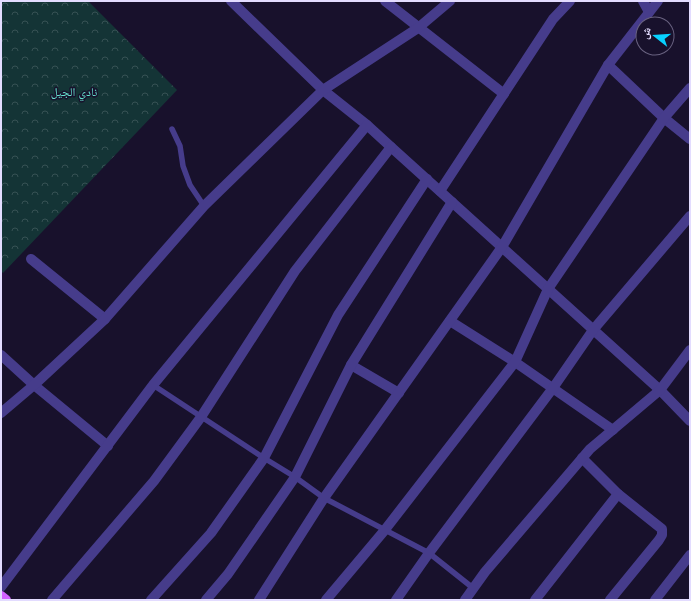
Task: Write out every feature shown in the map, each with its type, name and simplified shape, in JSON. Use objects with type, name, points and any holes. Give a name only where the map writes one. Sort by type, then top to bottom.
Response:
[{"type":"main road","points":[[1,596],[6,600]]},
{"type":"street","points":[[385,1],[504,94]]},
{"type":"street","points":[[1,413],[34,385],[105,319],[204,206],[323,90],[418,28],[450,1]]},
{"type":"street","points":[[440,191],[553,19],[570,1]]},
{"type":"street","points":[[642,1],[649,12]]},
{"type":"street","points":[[259,600],[324,498],[502,247],[608,65],[658,1]]},
{"type":"street","points":[[233,2],[323,90],[367,125],[427,179],[660,390],[690,421]]},
{"type":"street","points":[[608,65],[664,118],[690,139]]},
{"type":"street","points":[[326,600],[384,531],[515,362],[548,289],[664,118],[690,88]]},
{"type":"street","points":[[1,587],[153,385],[367,125]]},
{"type":"street","points":[[52,600],[154,481],[201,417],[295,271],[391,147]]},
{"type":"street","points":[[151,600],[211,533],[264,458],[338,315],[427,179]]},
{"type":"street","points":[[206,600],[228,574],[295,477],[350,365],[452,202]]},
{"type":"street","points":[[396,600],[429,553],[553,388],[593,330],[690,216]]},
{"type":"street","points":[[31,259],[105,319]]},
{"type":"street","points":[[450,321],[515,362],[613,430]]},
{"type":"street","points":[[464,600],[485,572],[590,449],[660,390],[690,350]]},
{"type":"street","points":[[1,355],[34,385],[108,446]]},
{"type":"street","points":[[350,365],[399,393]]},
{"type":"street","points":[[582,458],[618,494],[662,529],[662,535],[659,540],[610,600]]},
{"type":"street","points":[[535,600],[618,494]]},
{"type":"street","points":[[655,600],[690,554]]},
{"type":"lane","points":[[172,129],[180,146],[183,166],[190,185],[204,206]]},
{"type":"lane","points":[[153,385],[295,477],[324,498],[384,531],[429,553],[473,588]]},
{"type":"green space","name":"نادي الجيل","points":[[1,1],[88,1],[177,90],[3,273],[1,271]]}]
